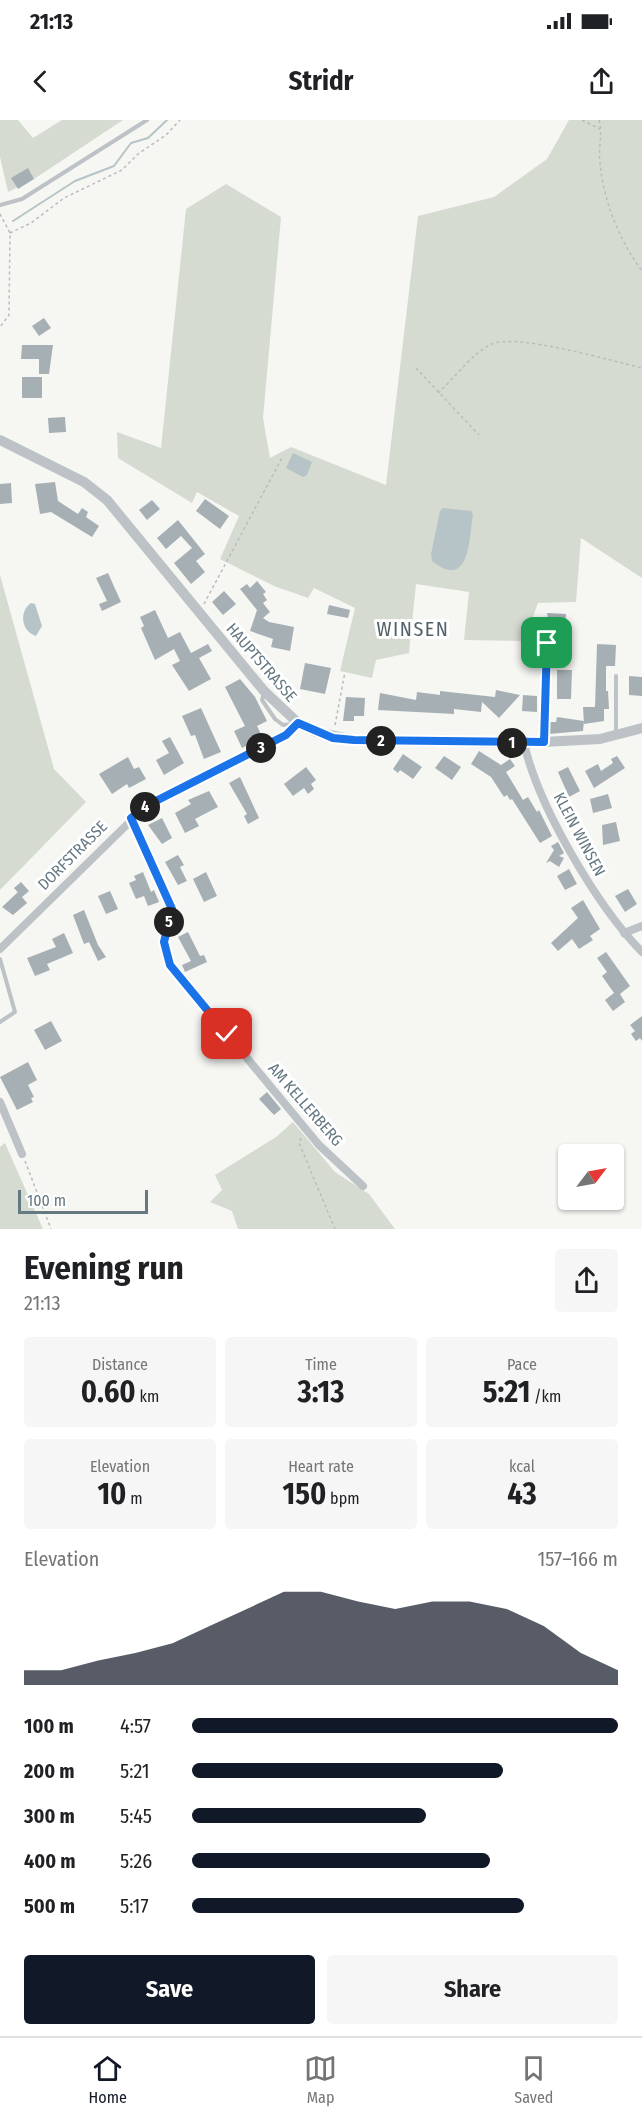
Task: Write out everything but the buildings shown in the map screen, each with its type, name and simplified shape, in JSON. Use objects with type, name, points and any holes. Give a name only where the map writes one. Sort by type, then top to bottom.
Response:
[{"type":"street","name":"HAUPTSTRASSE","points":[[0,440],[84,482],[107,500],[264,691],[298,723],[333,738],[524,743],[600,739],[642,728]]},
{"type":"street","name":"DORFSTRASSE","points":[[0,949],[131,818],[146,806],[286,735],[298,723]]},
{"type":"street","name":"KLEIN WINSEN","points":[[524,743],[529,764],[544,799],[590,884],[624,933],[642,952]]},
{"type":"street","name":"AM KELLERBERG","points":[[131,818],[172,909],[164,942],[170,965],[319,1145],[363,1186]]},
{"type":"street","points":[[624,933],[642,926]]},
{"type":"street","points":[[0,1102],[22,1154]]},
{"type":"lane","points":[[0,205],[22,199],[147,120]]},
{"type":"lane","points":[[544,742],[547,643]]},
{"type":"lane","points":[[616,676],[616,735]]},
{"type":"lane","points":[[0,959],[15,1012],[0,1022]]},
{"type":"path","points":[[10,233],[31,223],[64,198],[122,170],[138,154],[166,135],[180,120]]},
{"type":"path","points":[[582,120],[602,130]]},
{"type":"path","points":[[599,120],[602,130],[599,160],[605,193],[622,237],[642,271]]},
{"type":"path","points":[[0,214],[10,233],[9,315],[0,327]]},
{"type":"path","points":[[438,393],[482,349],[495,343],[513,341],[642,368]]},
{"type":"path","points":[[416,368],[479,435]]},
{"type":"path","points":[[199,612],[283,456]]},
{"type":"path","points":[[333,738],[345,672]]},
{"type":"path","points":[[305,1128],[299,1143],[335,1229]]},
{"type":"path","points":[[22,1154],[51,1229]]},
{"type":"shaded area","points":[[0,120],[18,120],[33,138],[62,120],[123,120],[34,179],[8,192],[0,157]]},
{"type":"shaded area","points":[[569,120],[642,120],[642,578],[581,538],[576,602],[538,603],[524,641],[464,640],[469,592],[416,584],[409,653],[376,660],[372,678],[340,671],[355,608],[314,588],[308,598],[274,586],[220,559],[239,516],[197,492],[192,503],[118,458],[117,432],[161,448],[186,209],[226,184],[281,217],[263,418],[270,458],[291,447],[386,485],[418,216],[494,197],[547,159]]},
{"type":"shaded area","points":[[293,453],[312,462],[307,475],[303,477],[286,468]]},
{"type":"shaded area","points":[[443,508],[471,511],[473,514],[465,558],[461,566],[454,570],[445,569],[432,561],[431,554],[440,511]]},
{"type":"shaded area","points":[[0,575],[54,769],[86,802],[0,890]]},
{"type":"shaded area","points":[[31,603],[35,604],[42,626],[36,636],[27,630],[23,621],[24,611]]},
{"type":"shaded area","points":[[293,1122],[335,1172],[369,1194],[395,1229],[238,1229],[232,1211],[210,1202],[222,1190],[215,1175],[276,1137]]},
{"type":"shaded area","points":[[5,1143],[43,1229],[0,1229],[0,1147]]},
{"type":"waterway","points":[[13,221],[75,181],[114,166],[131,143],[148,138],[167,120]]},
{"type":"district","name":"WINSEN","points":[[413,629]]},
{"type":"route","points":[[227,1034],[170,965],[164,942],[172,909],[131,818],[146,806],[286,735],[298,723],[333,738],[354,740],[544,742],[547,643]]}]
